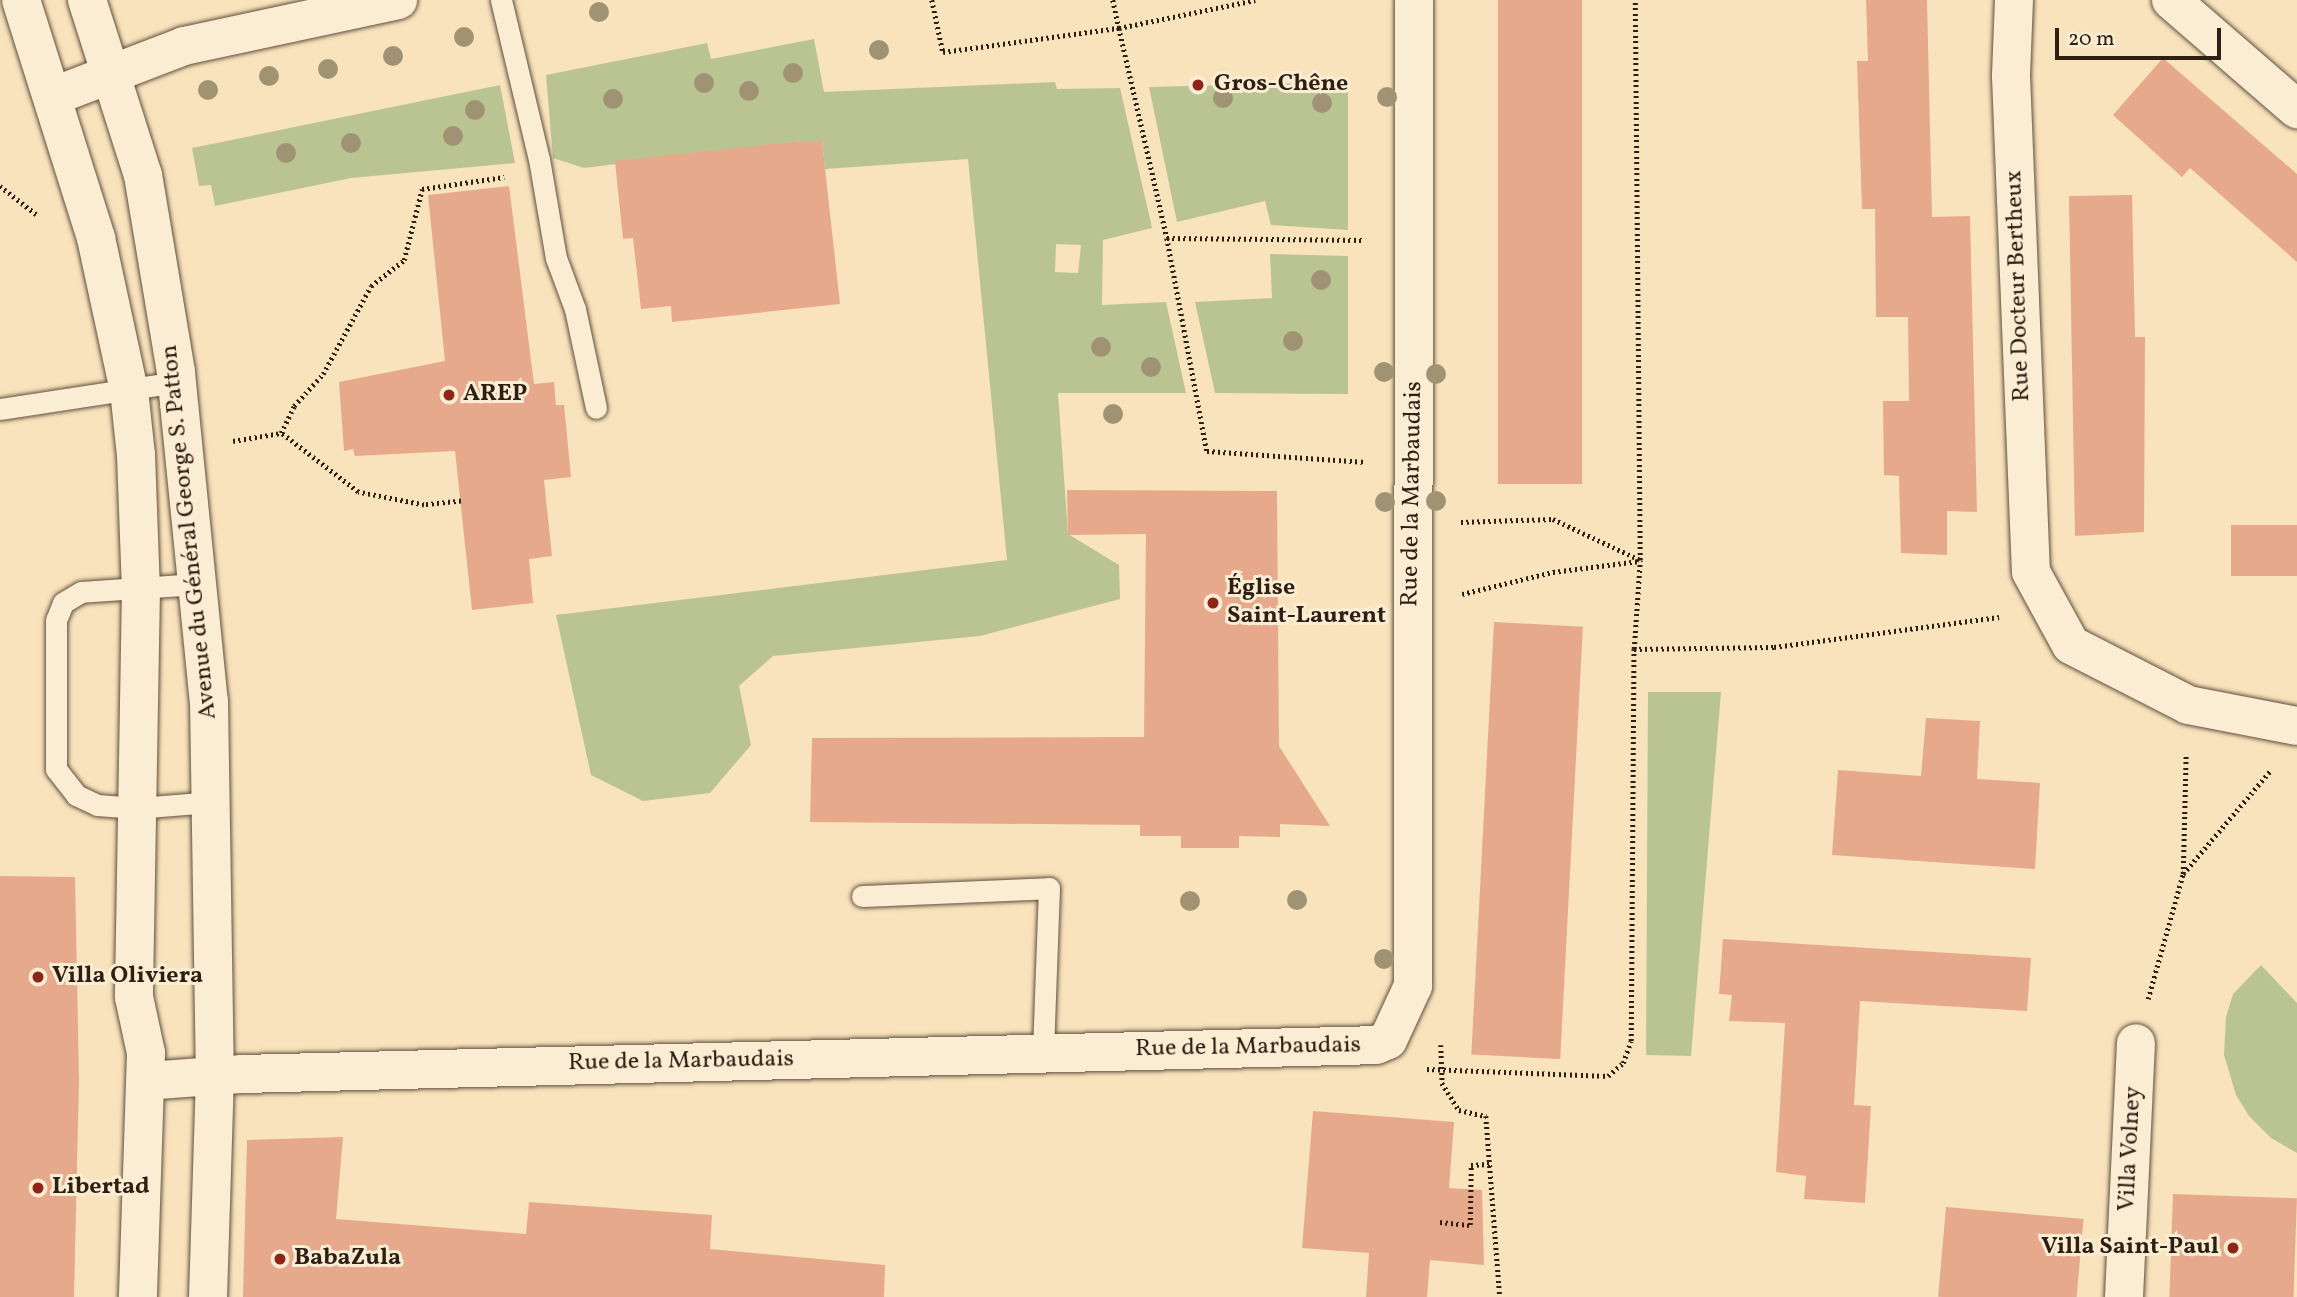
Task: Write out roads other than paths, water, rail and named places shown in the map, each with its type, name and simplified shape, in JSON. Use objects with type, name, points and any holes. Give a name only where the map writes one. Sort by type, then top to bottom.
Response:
[{"type":"street","name":"Avenue du Général George S. Patton","points":[[21,0],[54,96],[96,238],[129,390],[141,589],[137,808]]},
{"type":"street","name":"Avenue du Général George S. Patton","points":[[87,0],[114,74],[143,175],[177,382],[209,701],[215,1075],[208,1297]]},
{"type":"street","points":[[54,96],[184,46],[398,0]]},
{"type":"street","name":"Rue de la Marbaudais","points":[[146,1081],[215,1075],[1376,1045],[1388,1040],[1399,1023],[1413,986],[1414,0]]},
{"type":"street","name":"Rue Docteur Bertheux","points":[[2014,0],[2011,76],[2031,572],[2071,645],[2188,705],[2297,726]]},
{"type":"street","points":[[2171,0],[2297,109]]},
{"type":"street","points":[[137,808],[134,997],[146,1053],[138,1297]]},
{"type":"street","name":"Villa Volney","points":[[2124,1297],[2136,1044]]},
{"type":"lane","points":[[501,0],[540,171],[556,258],[575,309],[596,408]]},
{"type":"lane","points":[[0,409],[177,382]]},
{"type":"lane","points":[[197,584],[81,592],[64,603],[55,620],[56,769],[65,785],[86,801],[137,808],[212,802]]},
{"type":"lane","points":[[862,896],[1049,888],[1042,1053]]},
{"type":"place","name":"Gros-Chêne","points":[[1198,85]]},
{"type":"place","name":"AREP","points":[[449,395]]},
{"type":"place","name":"Église Saint-Laurent","points":[[1213,603]]},
{"type":"place","name":"Villa Oliviera","points":[[38,977]]},
{"type":"place","name":"Libertad","points":[[38,1188]]},
{"type":"place","name":"Villa Saint-Paul","points":[[2233,1248]]},
{"type":"place","name":"BabaZula","points":[[280,1259]]}]
